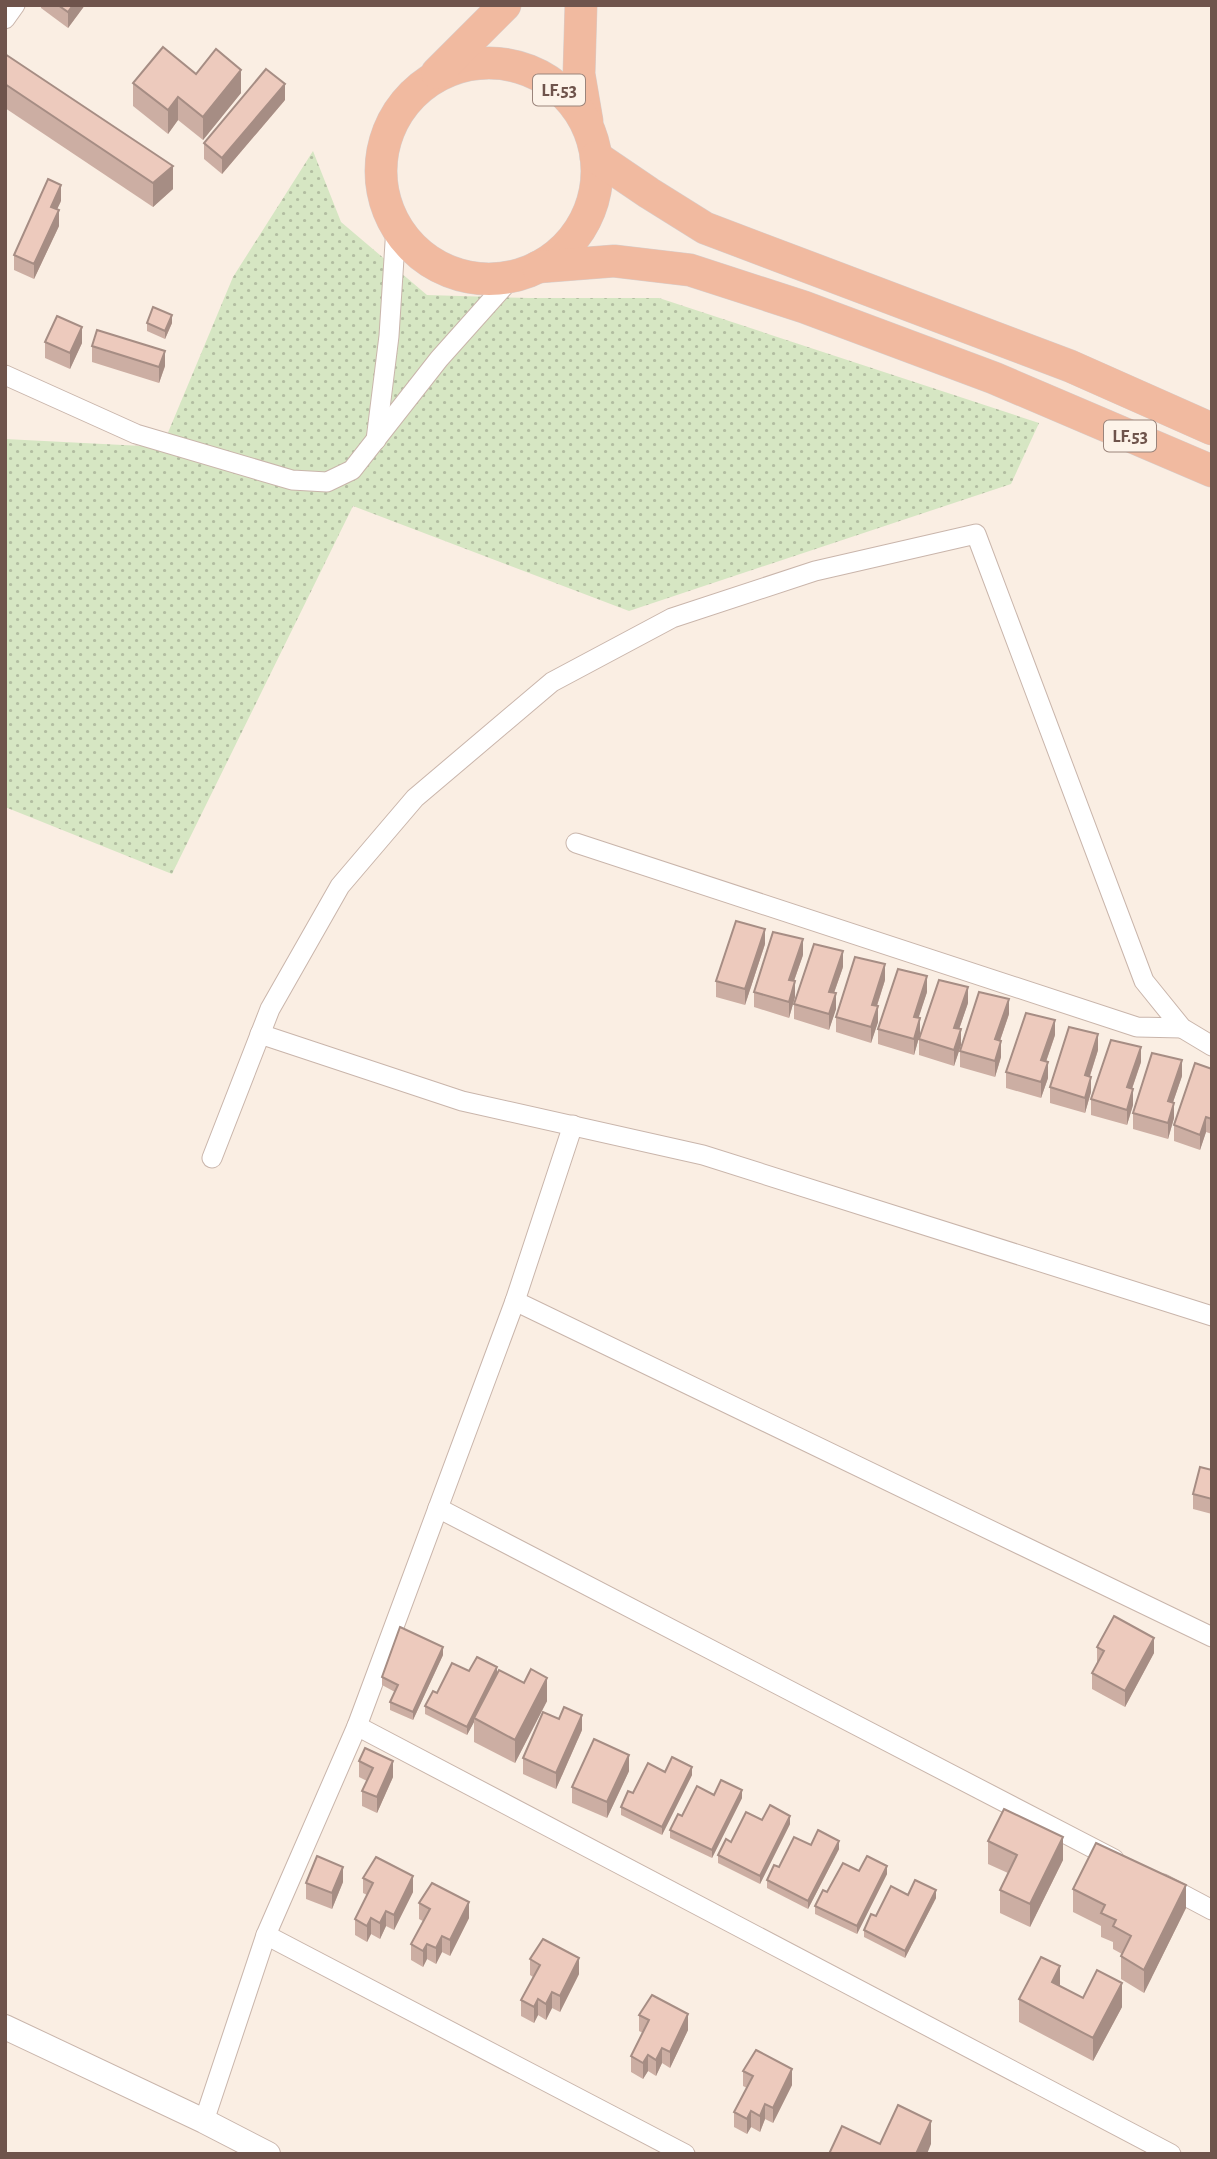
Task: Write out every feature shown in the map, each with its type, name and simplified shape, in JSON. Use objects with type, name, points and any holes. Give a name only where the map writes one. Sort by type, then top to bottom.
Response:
[{"type":"highway","name":"LF.53","points":[[505,5],[432,79],[406,101],[388,129],[380,162],[383,196],[396,227],[417,252],[446,270],[479,278],[614,261],[690,270],[804,307],[994,378],[1212,471]]},
{"type":"highway","name":"LF.53","points":[[525,272],[560,252],[578,233],[590,209],[596,184],[593,143],[579,74],[581,5]]},
{"type":"highway","name":"LF.53","points":[[432,79],[460,66],[491,62],[522,68],[550,81],[573,102],[593,143],[705,228],[1070,366],[1212,429]]},
{"type":"street","points":[[5,19],[15,5]]},
{"type":"street","points":[[376,441],[389,336],[396,227]]},
{"type":"street","points":[[5,375],[136,434],[292,480],[327,482],[352,470],[439,359],[525,272]]},
{"type":"street","points":[[212,1158],[270,1009],[340,886],[415,798],[552,682],[671,618],[815,571],[976,534],[1144,981],[1182,1028],[1212,1046]]},
{"type":"street","points":[[576,843],[1137,1027],[1182,1028]]},
{"type":"street","points":[[260,1034],[462,1101],[703,1154],[1212,1315]]},
{"type":"street","points":[[204,2121],[267,1935],[357,1726],[515,1301],[573,1125]]},
{"type":"street","points":[[515,1301],[1212,1637]]},
{"type":"street","points":[[438,1508],[1126,1865]]},
{"type":"street","points":[[357,1726],[1171,2154]]},
{"type":"street","points":[[1150,1878],[1212,1910]]},
{"type":"street","points":[[267,1935],[685,2154]]},
{"type":"street","points":[[5,2027],[268,2154]]},
{"type":"green space","points":[[313,151],[341,222],[427,295],[659,298],[1039,423],[1011,484],[629,611],[353,506],[172,874],[5,807],[5,439],[162,447],[233,277]]},
{"type":"building","points":[[58,5],[73,5],[68,12]]},
{"type":"building","points":[[163,47],[196,74],[216,49],[241,70],[203,117],[178,97],[168,110],[133,83]]},
{"type":"building","points":[[5,54],[173,166],[153,183],[5,84]]},
{"type":"building","points":[[266,69],[285,84],[222,158],[204,143]]},
{"type":"building","points":[[48,179],[61,185],[51,207],[59,210],[34,264],[14,255]]},
{"type":"building","points":[[153,307],[172,315],[165,331],[147,323]]},
{"type":"building","points":[[57,316],[82,327],[70,353],[45,342]]},
{"type":"building","points":[[97,330],[165,351],[159,367],[92,346]]},
{"type":"building","points":[[736,921],[765,929],[745,989],[716,981]]},
{"type":"building","points":[[773,932],[803,939],[789,980],[795,981],[789,1002],[754,992]]},
{"type":"building","points":[[814,944],[843,951],[829,992],[836,993],[829,1014],[794,1004]]},
{"type":"building","points":[[855,957],[885,964],[872,1005],[878,1006],[871,1027],[836,1017]]},
{"type":"building","points":[[898,969],[927,976],[914,1017],[920,1018],[914,1039],[878,1029]]},
{"type":"building","points":[[939,980],[968,987],[954,1028],[961,1029],[954,1050],[919,1039]]},
{"type":"building","points":[[979,992],[1009,999],[995,1039],[1001,1041],[995,1061],[960,1051]]},
{"type":"building","points":[[1026,1013],[1055,1020],[1041,1060],[1048,1062],[1041,1082],[1006,1072]]},
{"type":"building","points":[[1069,1027],[1098,1034],[1085,1075],[1091,1077],[1085,1098],[1050,1087]]},
{"type":"building","points":[[1111,1040],[1141,1047],[1127,1087],[1133,1089],[1127,1110],[1091,1099]]},
{"type":"building","points":[[1152,1053],[1182,1060],[1168,1101],[1174,1103],[1168,1123],[1133,1113]]},
{"type":"building","points":[[1195,1063],[1212,1069],[1212,1119],[1206,1117],[1200,1135],[1174,1125]]},
{"type":"building","points":[[1200,1467],[1212,1470],[1212,1499],[1193,1494]]},
{"type":"building","points":[[1114,1616],[1154,1638],[1125,1691],[1092,1673],[1104,1651],[1097,1647]]},
{"type":"building","points":[[400,1627],[443,1647],[413,1712],[390,1702],[398,1685],[382,1677]]},
{"type":"building","points":[[477,1657],[497,1667],[467,1727],[425,1706],[433,1691],[437,1693],[452,1663],[469,1671]]},
{"type":"building","points":[[531,1669],[547,1678],[515,1740],[474,1718],[499,1670],[524,1683]]},
{"type":"building","points":[[564,1707],[582,1715],[556,1773],[523,1758],[543,1712],[559,1719]]},
{"type":"building","points":[[594,1739],[629,1755],[607,1802],[572,1787]]},
{"type":"building","points":[[365,1748],[393,1761],[377,1797],[362,1791],[373,1768],[359,1761]]},
{"type":"building","points":[[672,1757],[692,1767],[662,1827],[621,1807],[628,1791],[633,1793],[648,1763],[665,1772]]},
{"type":"building","points":[[721,1780],[742,1790],[712,1850],[670,1830],[678,1814],[682,1816],[697,1786],[714,1795]]},
{"type":"building","points":[[770,1805],[790,1816],[760,1876],[718,1855],[726,1839],[731,1842],[746,1812],[762,1820]]},
{"type":"building","points":[[1004,1809],[1063,1837],[1030,1904],[1000,1890],[1017,1855],[988,1841]]},
{"type":"building","points":[[818,1830],[839,1841],[808,1901],[767,1880],[774,1865],[779,1867],[794,1837],[811,1845]]},
{"type":"building","points":[[1096,1843],[1186,1885],[1144,1970],[1121,1956],[1131,1936],[1113,1926],[1116,1920],[1101,1913],[1105,1905],[1073,1889]]},
{"type":"building","points":[[317,1856],[343,1867],[332,1893],[306,1883]]},
{"type":"building","points":[[867,1856],[887,1866],[857,1926],[815,1906],[823,1890],[827,1892],[843,1863],[859,1871]]},
{"type":"building","points":[[376,1857],[413,1876],[394,1915],[386,1911],[380,1923],[371,1918],[367,1926],[355,1919],[373,1883],[363,1878]]},
{"type":"building","points":[[915,1880],[936,1890],[905,1951],[864,1930],[871,1914],[876,1916],[891,1886],[908,1895]]},
{"type":"building","points":[[432,1883],[469,1902],[450,1940],[442,1936],[436,1948],[427,1944],[423,1951],[411,1944],[430,1909],[419,1903]]},
{"type":"building","points":[[543,1939],[579,1958],[560,1996],[552,1992],[546,2004],[538,1999],[534,2007],[521,2000],[540,1965],[530,1959]]},
{"type":"building","points":[[1041,1957],[1060,1966],[1052,1982],[1083,1998],[1097,1970],[1122,1983],[1093,2038],[1019,1999]]},
{"type":"building","points":[[652,1995],[688,2014],[670,2052],[662,2048],[656,2060],[648,2055],[643,2063],[631,2056],[649,2020],[639,2015]]},
{"type":"building","points":[[756,2050],[792,2069],[773,2108],[765,2104],[760,2116],[751,2111],[747,2119],[734,2112],[753,2076],[743,2071]]},
{"type":"building","points":[[898,2105],[931,2121],[916,2154],[829,2154],[842,2126],[880,2144]]}]
